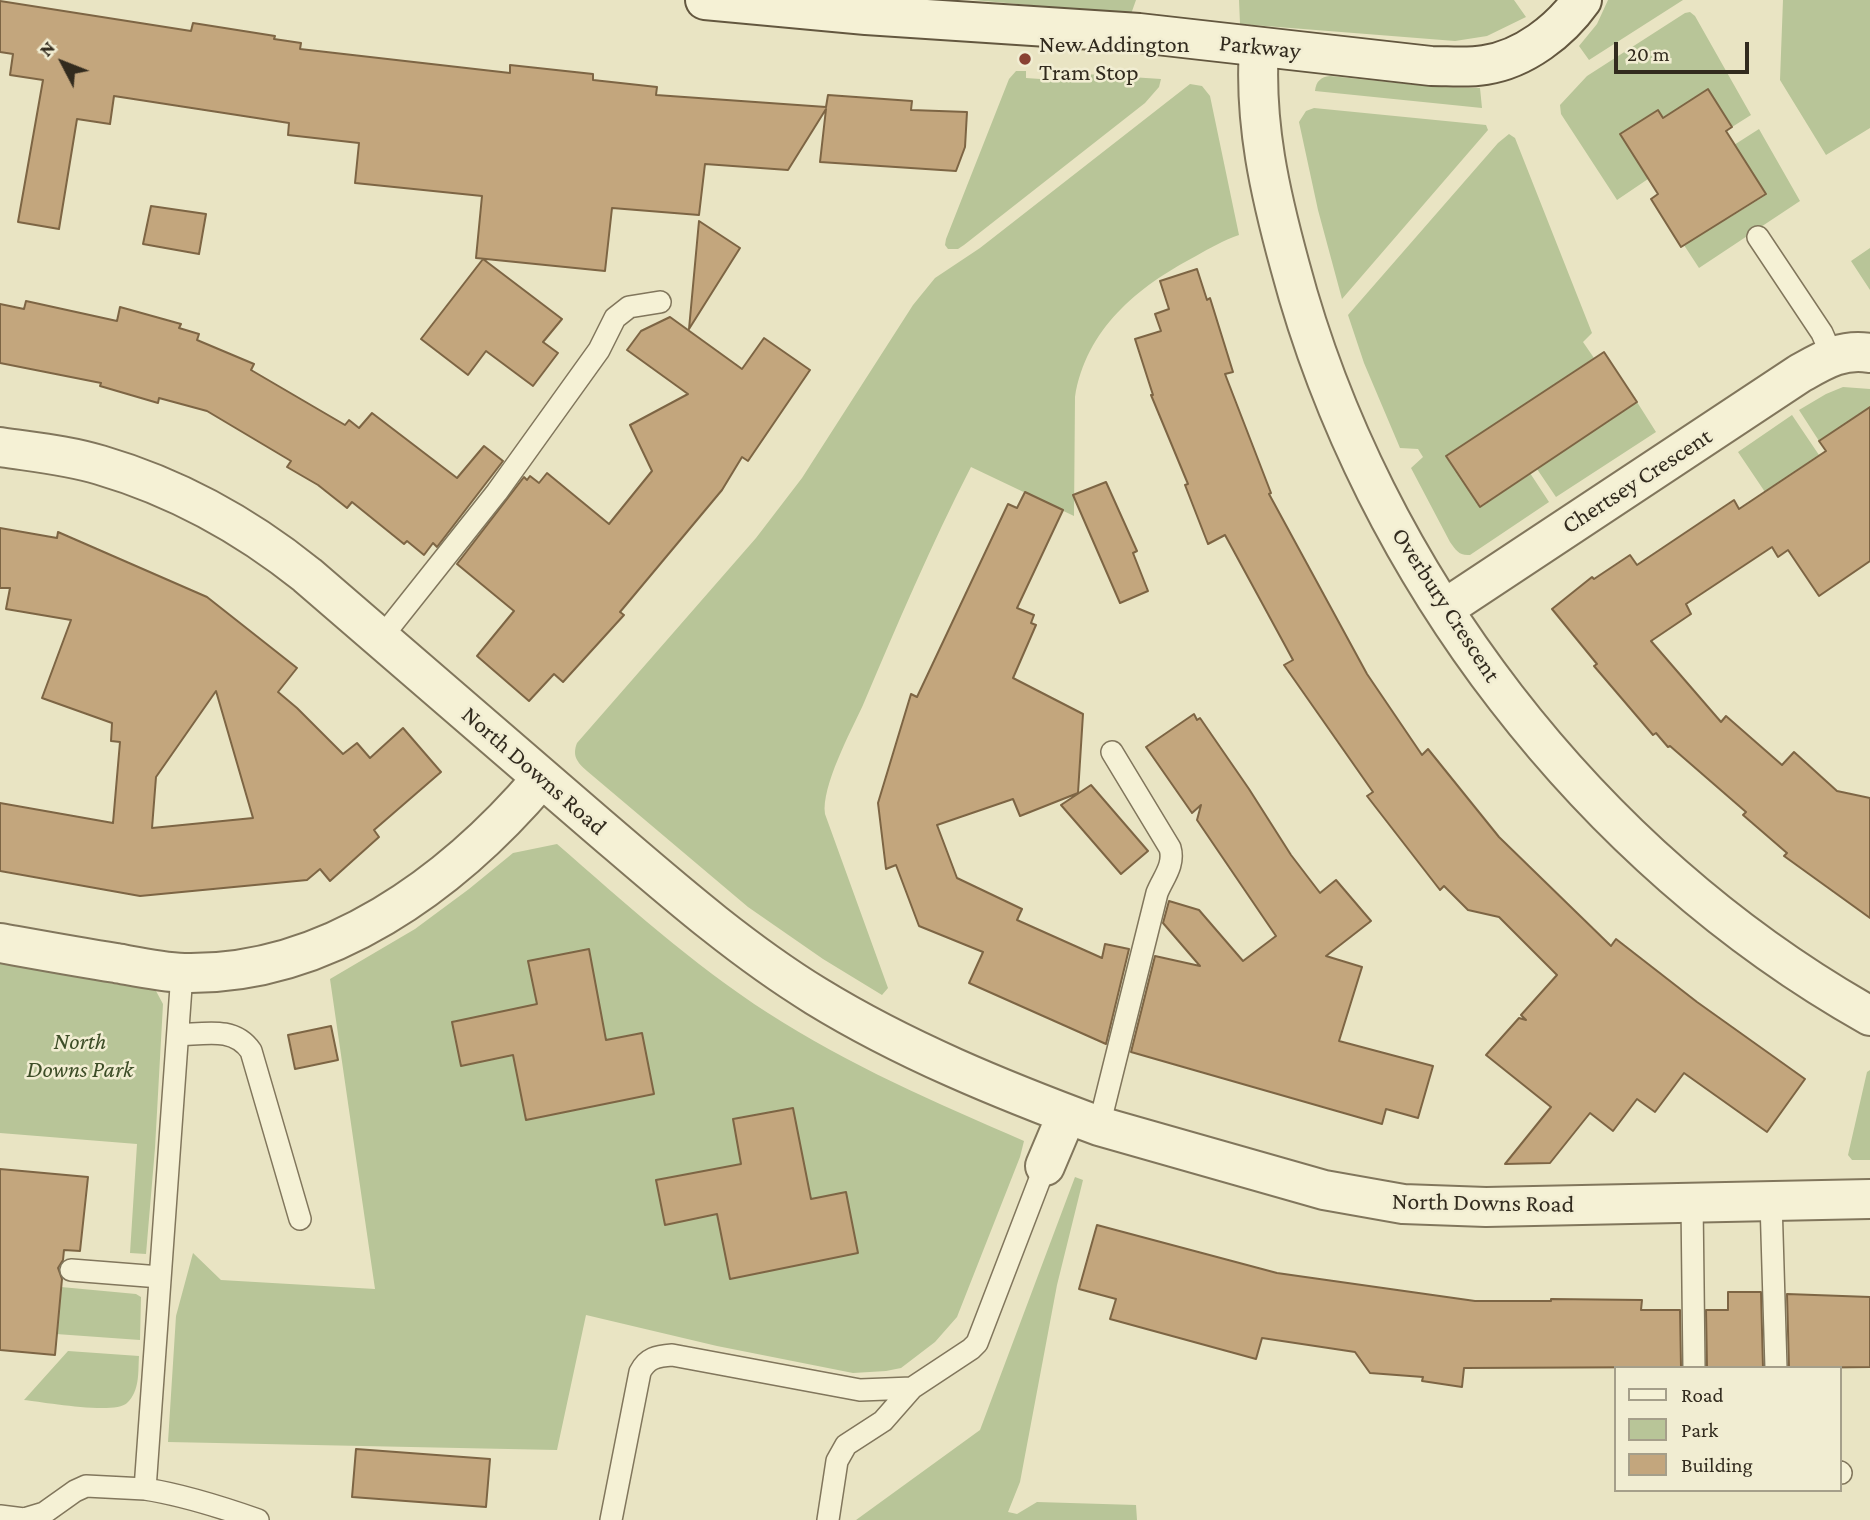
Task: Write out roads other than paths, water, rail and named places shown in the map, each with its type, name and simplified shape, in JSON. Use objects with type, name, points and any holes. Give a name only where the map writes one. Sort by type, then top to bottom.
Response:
[{"type":"street","name":"Parkway","points":[[705,0],[926,10],[1431,66],[1486,65],[1504,60],[1541,40],[1573,13],[1582,0]]},
{"type":"street","name":"Overbury Crescent","points":[[1259,47],[1258,95],[1263,152],[1274,204],[1312,344],[1336,407],[1365,471],[1421,573],[1486,671],[1535,733],[1593,798],[1643,848],[1742,932],[1818,985],[1870,1016]]},
{"type":"street","name":"Chertsey Crescent","points":[[1444,609],[1799,374],[1832,356],[1858,351],[1870,353]]},
{"type":"street","name":"North Downs Road","points":[[0,447],[99,464],[157,485],[249,532],[286,558],[709,919],[813,994],[855,1019],[927,1055],[1083,1120],[1306,1185],[1380,1202],[1468,1207],[1870,1199]]},
{"type":"street","points":[[0,943],[182,973],[221,972],[279,962],[318,950],[360,930],[422,890],[482,842],[542,778]]},
{"type":"street","points":[[1045,1166],[1083,1120]]},
{"type":"lane","points":[[1758,237],[1822,333],[1832,356]]},
{"type":"lane","points":[[381,638],[497,492],[598,351],[615,318],[629,307],[660,302]]},
{"type":"lane","points":[[1083,1120],[1157,893],[1170,867],[1172,855],[1112,752]]},
{"type":"lane","points":[[145,1489],[182,973]]},
{"type":"lane","points":[[178,1035],[230,1034],[246,1044],[251,1051],[300,1219]]},
{"type":"lane","points":[[828,1520],[837,1461],[846,1445],[883,1421],[912,1388],[977,1343],[1045,1166]]},
{"type":"lane","points":[[1771,1201],[1776,1366]]},
{"type":"lane","points":[[1692,1202],[1695,1366]]},
{"type":"lane","points":[[71,1270],[160,1277]]},
{"type":"lane","points":[[611,1520],[640,1372],[643,1365],[651,1359],[671,1355],[860,1390],[912,1388]]},
{"type":"lane","points":[[0,1516],[24,1519],[44,1513],[86,1486],[145,1489],[207,1503],[258,1520]]},
{"type":"place","name":"New Addington Tram Stop","points":[[1025,59]]},
{"type":"park label","name":"North Downs Park","points":[[80,1056]]}]
